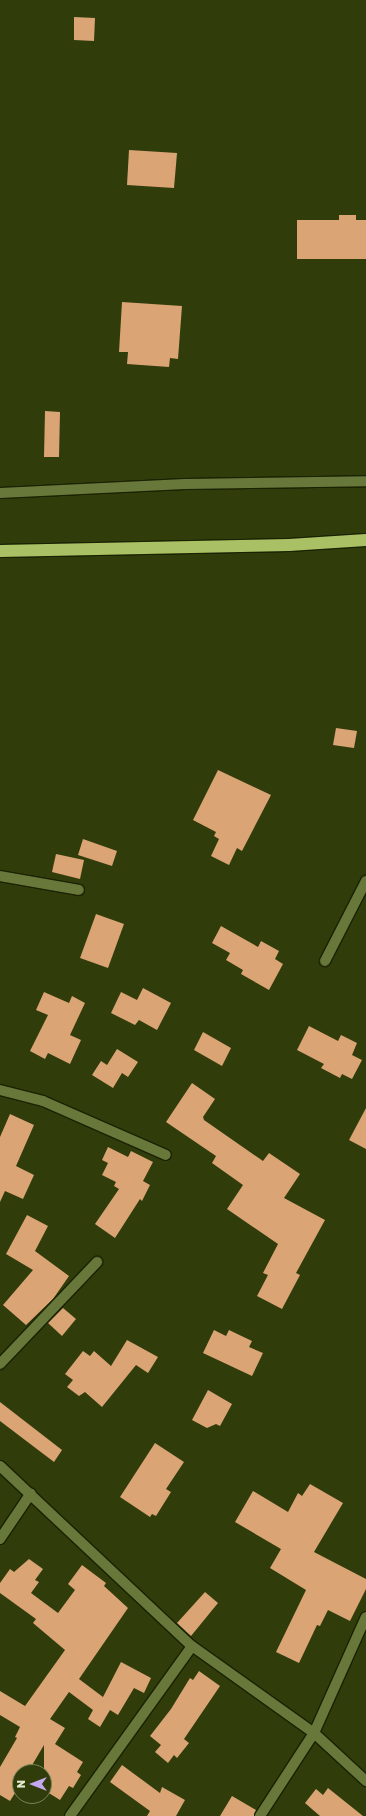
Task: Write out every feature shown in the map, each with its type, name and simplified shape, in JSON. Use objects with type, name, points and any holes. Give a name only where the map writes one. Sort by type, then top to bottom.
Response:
[{"type":"highway","points":[[0,551],[289,545],[366,540]]},
{"type":"street","points":[[0,493],[185,484],[366,481]]},
{"type":"street","points":[[0,876],[78,890]]},
{"type":"street","points":[[326,961],[366,881]]},
{"type":"street","points":[[0,1090],[43,1101],[166,1155]]},
{"type":"street","points":[[0,1364],[97,1262]]},
{"type":"street","points":[[0,1466],[32,1493],[192,1646],[314,1733],[366,1781]]},
{"type":"street","points":[[0,1539],[32,1493]]},
{"type":"street","points":[[260,1816],[314,1733],[366,1617]]},
{"type":"street","points":[[70,1816],[192,1646]]},
{"type":"building","points":[[74,17],[95,18],[94,41],[74,40]]},
{"type":"building","points":[[129,150],[177,153],[174,188],[127,185]]},
{"type":"building","points":[[339,215],[356,215],[356,220],[366,220],[366,259],[297,259],[297,220],[339,220]]},
{"type":"building","points":[[122,302],[182,306],[178,359],[170,358],[169,367],[127,364],[128,352],[119,352]]},
{"type":"building","points":[[45,411],[60,412],[59,457],[44,457]]},
{"type":"building","points":[[336,728],[357,731],[354,748],[333,745]]},
{"type":"building","points":[[218,770],[271,795],[242,851],[237,848],[229,865],[211,856],[219,839],[214,836],[216,832],[193,820]]},
{"type":"building","points":[[83,839],[117,851],[112,866],[78,855]]},
{"type":"building","points":[[56,854],[84,860],[80,879],[52,872]]},
{"type":"building","points":[[96,914],[124,924],[108,968],[80,958]]},
{"type":"building","points":[[221,926],[258,947],[261,941],[279,951],[275,959],[283,964],[269,990],[241,974],[243,970],[226,960],[230,953],[212,943]]},
{"type":"building","points":[[143,988],[171,1003],[157,1030],[139,1020],[135,1025],[111,1013],[121,992],[137,1000]]},
{"type":"building","points":[[44,992],[69,1003],[72,996],[85,1003],[70,1035],[81,1040],[70,1064],[48,1053],[45,1059],[30,1051],[48,1015],[36,1010]]},
{"type":"building","points":[[309,1026],[338,1041],[341,1035],[357,1043],[352,1055],[362,1060],[352,1079],[342,1074],[340,1078],[321,1068],[324,1064],[297,1050]]},
{"type":"building","points":[[203,1032],[231,1048],[222,1066],[194,1050]]},
{"type":"building","points":[[117,1049],[138,1062],[128,1077],[122,1073],[113,1088],[92,1075],[101,1061],[107,1065]]},
{"type":"building","points":[[192,1083],[215,1099],[203,1117],[204,1120],[263,1161],[269,1153],[300,1174],[284,1198],[325,1220],[296,1273],[300,1275],[282,1309],[257,1296],[268,1275],[263,1273],[278,1244],[227,1209],[243,1185],[212,1163],[216,1156],[166,1122]]},
{"type":"building","points":[[366,1108],[366,1149],[349,1140]]},
{"type":"building","points":[[10,1114],[34,1125],[16,1166],[34,1175],[23,1199],[5,1191],[0,1202],[0,1137]]},
{"type":"building","points":[[108,1147],[128,1157],[131,1151],[153,1162],[143,1181],[150,1185],[142,1201],[140,1199],[115,1238],[95,1224],[119,1189],[114,1186],[116,1182],[102,1175],[108,1163],[102,1160]]},
{"type":"building","points":[[27,1215],[48,1226],[35,1251],[69,1276],[53,1299],[26,1325],[3,1305],[33,1270],[6,1254]]},
{"type":"building","points":[[63,1308],[76,1319],[62,1336],[48,1323]]},
{"type":"building","points":[[214,1330],[226,1336],[229,1330],[252,1341],[249,1347],[263,1353],[252,1376],[203,1353]]},
{"type":"building","points":[[127,1340],[158,1357],[148,1373],[136,1365],[102,1407],[85,1392],[79,1396],[67,1387],[73,1380],[65,1374],[83,1351],[90,1356],[94,1351],[111,1366]]},
{"type":"building","points":[[208,1390],[232,1404],[220,1426],[216,1424],[207,1428],[192,1420]]},
{"type":"building","points":[[0,1402],[62,1450],[54,1462],[0,1421]]},
{"type":"building","points":[[155,1443],[184,1462],[166,1489],[171,1492],[156,1516],[152,1514],[150,1517],[120,1497]]},
{"type":"building","points":[[310,1484],[343,1503],[314,1552],[366,1579],[366,1589],[350,1621],[328,1610],[320,1626],[317,1625],[299,1663],[276,1652],[306,1590],[270,1568],[281,1549],[235,1522],[253,1491],[288,1512],[298,1493],[302,1496]]},
{"type":"building","points":[[29,1559],[43,1569],[35,1580],[39,1582],[31,1593],[58,1613],[75,1590],[68,1584],[82,1565],[106,1583],[104,1586],[128,1608],[79,1679],[103,1697],[121,1662],[151,1678],[144,1693],[134,1688],[118,1715],[110,1710],[100,1727],[88,1719],[93,1710],[69,1692],[50,1719],[65,1728],[55,1744],[83,1762],[77,1772],[81,1775],[73,1788],[69,1786],[60,1800],[52,1795],[52,1764],[44,1764],[44,1745],[33,1764],[12,1764],[12,1798],[10,1801],[0,1795],[0,1767],[17,1738],[15,1737],[20,1727],[0,1715],[0,1691],[25,1706],[65,1650],[33,1623],[36,1619],[0,1593],[0,1583],[10,1569],[14,1572]]},
{"type":"building","points":[[205,1592],[218,1603],[191,1636],[177,1623]]},
{"type":"building","points":[[199,1671],[220,1686],[184,1739],[189,1743],[177,1758],[174,1755],[168,1763],[155,1752],[161,1745],[150,1736],[171,1709],[190,1678],[193,1680]]},
{"type":"building","points":[[122,1765],[160,1793],[162,1787],[185,1800],[176,1816],[147,1816],[150,1811],[110,1782]]},
{"type":"building","points":[[328,1788],[363,1816],[320,1816],[305,1803],[316,1789],[323,1795]]},
{"type":"building","points":[[232,1796],[256,1810],[254,1816],[220,1816]]}]
